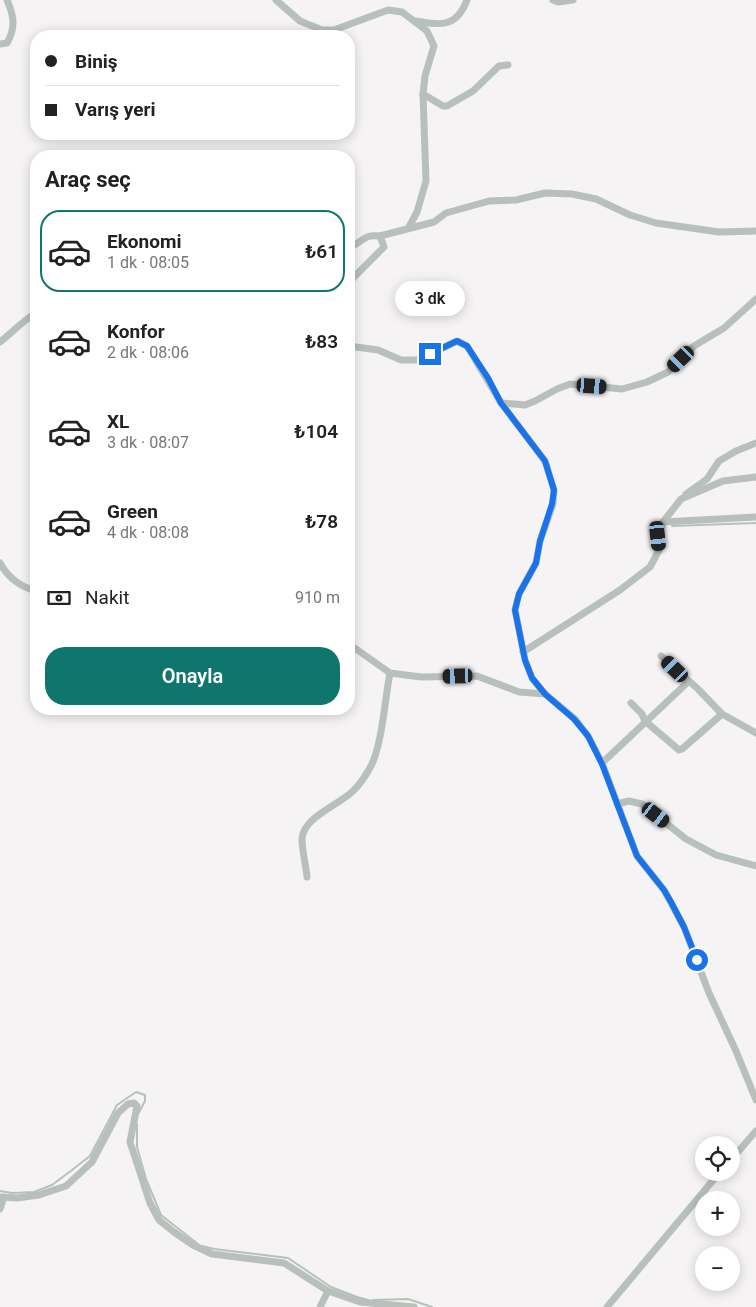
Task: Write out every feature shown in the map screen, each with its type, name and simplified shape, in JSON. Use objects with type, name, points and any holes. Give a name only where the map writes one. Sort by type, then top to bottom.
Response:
[{"type":"street","points":[[0,44],[7,43],[12,34],[14,16],[7,0]]},
{"type":"street","points":[[276,0],[300,21],[322,30],[334,30],[388,10],[402,12],[427,31],[434,46],[425,76],[423,94],[426,180],[417,212],[409,228]]},
{"type":"street","points":[[416,21],[432,24],[444,24],[453,21],[467,0]]},
{"type":"street","points":[[553,0],[558,2],[573,0]]},
{"type":"street","points":[[423,94],[443,106],[447,106],[473,91],[499,66],[508,65]]},
{"type":"street","points":[[355,244],[368,235],[380,236],[418,227],[434,222],[446,213],[489,201],[516,200],[545,193],[572,194],[596,199],[630,215],[656,223],[718,232],[756,231]]},
{"type":"street","points":[[355,276],[384,247],[380,236]]},
{"type":"street","points":[[501,403],[525,405],[570,384],[622,389],[647,382],[668,372],[694,346],[724,328],[756,300]]},
{"type":"street","points":[[0,342],[11,334],[23,321],[30,318]]},
{"type":"street","points":[[355,347],[378,350],[401,360],[417,360],[457,341],[467,346],[488,378],[501,403],[545,461],[554,490],[552,504],[540,541],[536,563],[519,594],[515,610],[532,678],[545,694],[574,719],[588,736],[602,764],[637,856],[664,890],[684,927],[709,994],[736,1051],[756,1100]]},
{"type":"street","points":[[524,652],[620,590],[650,567],[659,550],[658,536],[663,522],[681,499],[707,479],[719,461],[736,451],[756,443]]},
{"type":"street","points":[[681,499],[723,481],[756,477]]},
{"type":"street","points":[[663,522],[756,517]]},
{"type":"street","points":[[0,563],[13,580],[30,589]]},
{"type":"street","points":[[355,648],[390,673],[421,677],[477,676],[519,692],[545,694]]},
{"type":"street","points":[[661,656],[698,689],[722,714],[756,734]]},
{"type":"street","points":[[307,877],[302,839],[304,830],[308,823],[317,816],[353,792],[372,765],[390,673]]},
{"type":"street","points":[[602,764],[688,682]]},
{"type":"street","points":[[631,703],[642,714],[645,721],[676,748],[682,749],[722,714]]},
{"type":"street","points":[[617,804],[629,801],[642,804],[686,839],[716,855],[756,866]]},
{"type":"street","points":[[0,1209],[2,1197],[17,1198],[39,1195],[66,1186],[92,1162],[118,1113],[128,1104],[134,1103],[137,1106],[130,1142],[150,1203],[159,1220],[193,1245],[212,1254],[284,1262],[328,1291],[360,1302],[414,1307]]},
{"type":"street","points":[[740,1150],[756,1131]]},
{"type":"street","points":[[608,1307],[713,1181]]},
{"type":"street","points":[[320,1307],[328,1291]]},
{"type":"waterway","points":[[672,526],[756,523]]},
{"type":"waterway","points":[[0,1191],[12,1193],[34,1192],[52,1185],[90,1156],[117,1105],[136,1092],[145,1095],[145,1101],[138,1114]]},
{"type":"waterway","points":[[137,1124],[137,1147],[146,1179],[161,1215],[198,1244]]},
{"type":"waterway","points":[[202,1246],[288,1258],[331,1287],[368,1300]]},
{"type":"waterway","points":[[373,1300],[408,1299],[432,1307]]},
{"type":"route","points":[[430,354],[457,341],[467,346],[488,378],[501,403],[545,461],[554,490],[552,504],[540,541],[536,563],[519,594],[515,610],[525,660],[532,678],[545,694],[574,719],[588,736],[602,764],[637,856],[664,890],[671,902],[684,927],[697,960]]}]
